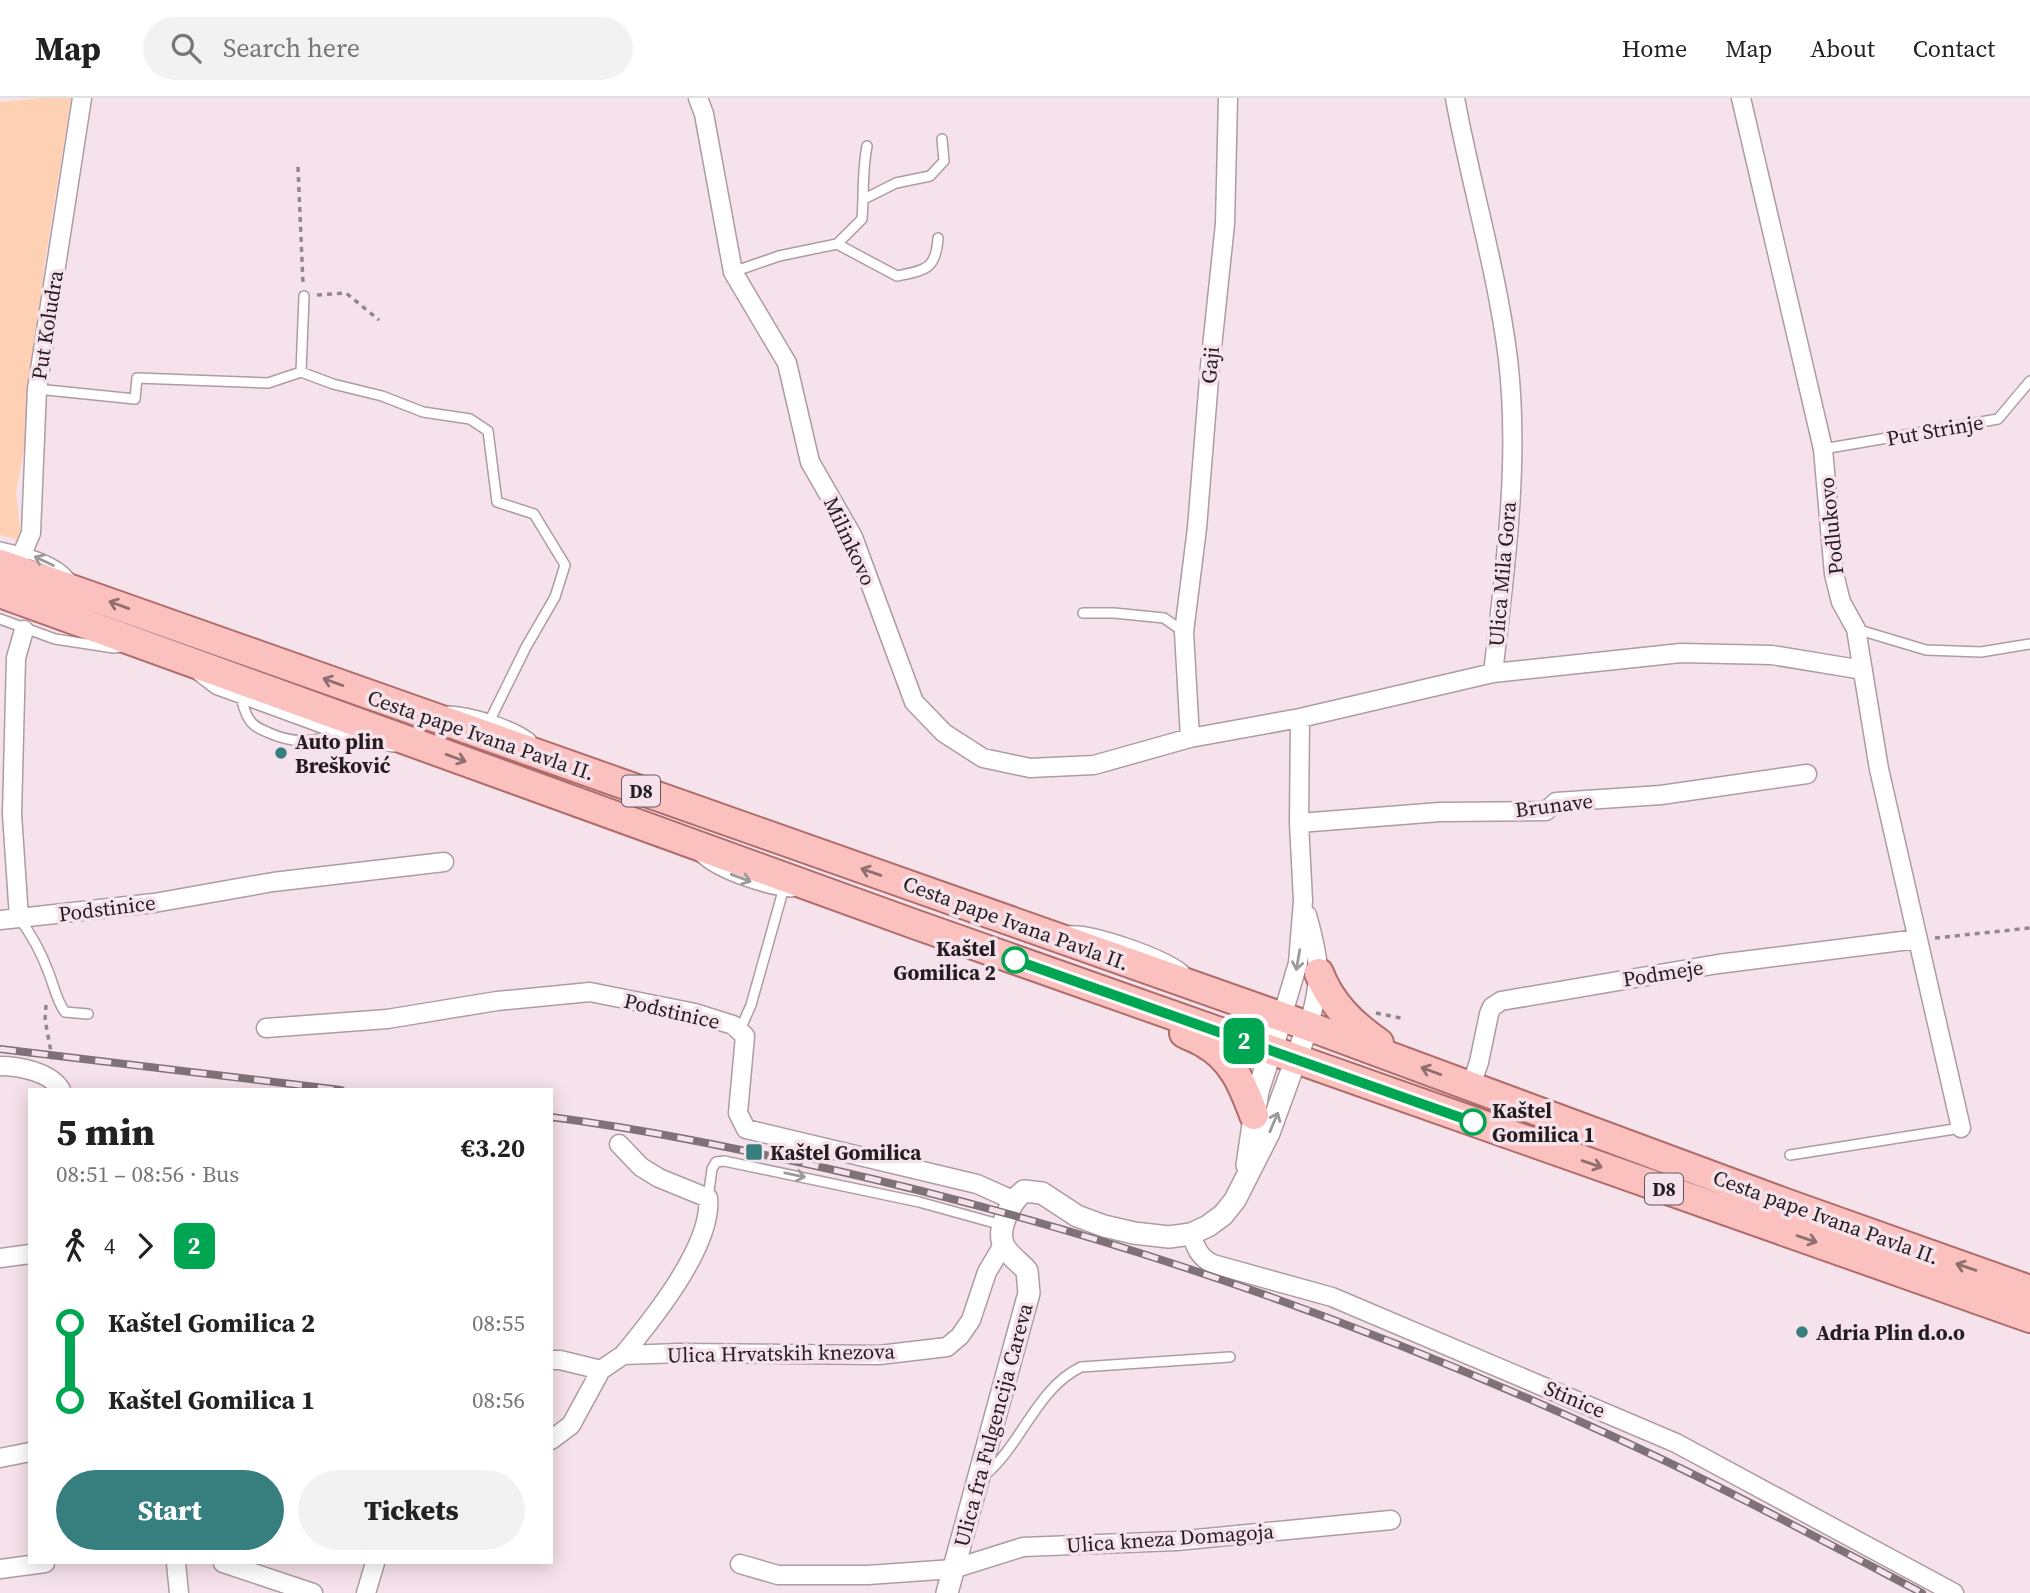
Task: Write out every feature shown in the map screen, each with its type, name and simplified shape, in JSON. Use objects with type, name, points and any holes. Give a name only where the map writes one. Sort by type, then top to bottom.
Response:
[{"type":"main road","name":"Cesta pape Ivana Pavla II.","points":[[12,558],[79,591],[1295,1022],[1784,1203],[2030,1290]]},
{"type":"main road","name":"Cesta pape Ivana Pavla II.","points":[[0,593],[818,889],[2030,1318]]},
{"type":"main road","points":[[1319,972],[1326,990],[1337,1006],[1353,1023],[1397,1059]]},
{"type":"main road","points":[[1163,1012],[1174,1026],[1205,1043],[1228,1062],[1244,1087],[1254,1115]]},
{"type":"street","name":"Put Koludra","points":[[12,558],[31,533],[37,389],[82,98]]},
{"type":"street","name":"Milinkovo","points":[[698,98],[704,114],[733,272],[787,363],[810,462],[853,537],[915,702],[944,733],[983,758],[1030,768],[1094,765],[1190,738]]},
{"type":"street","name":"Gaji","points":[[1190,738],[1184,632],[1197,528],[1225,225],[1228,98]]},
{"type":"street","name":"Ulica Mila Gora","points":[[1300,718],[1493,673],[1508,527],[1512,425],[1509,373],[1494,268],[1455,98]]},
{"type":"street","name":"Podlukovo","points":[[1741,98],[1823,449],[1834,574],[1841,601],[1856,629],[1879,769],[1961,1128]]},
{"type":"street","name":"Podstinice","points":[[24,630],[16,658],[12,814],[19,918],[154,903],[273,882],[444,862]]},
{"type":"street","points":[[1493,673],[1681,653],[1772,655],[1863,670]]},
{"type":"street","points":[[1004,1235],[1015,1201],[1024,1191],[1050,1197],[1077,1216],[1104,1226],[1168,1237],[1191,1234],[1223,1215],[1245,1181],[1269,1133],[1297,1060],[1295,1022],[1303,901],[1299,823],[1300,718],[1190,738]]},
{"type":"street","name":"Brunave","points":[[1299,823],[1440,812],[1546,811],[1556,802],[1661,795],[1807,774]]},
{"type":"street","points":[[1245,1181],[1258,1091],[1270,1050],[1316,1002],[1319,972],[1315,942],[1303,901]]},
{"type":"street","points":[[0,920],[19,918]]},
{"type":"street","name":"Podmeje","points":[[1471,1086],[1489,1014],[1492,1007],[1501,1002],[1718,964],[1918,939]]},
{"type":"street","name":"Podstinice","points":[[266,1028],[387,1019],[497,1001],[590,992],[695,1013],[740,1030],[745,1037],[738,1113],[746,1129],[977,1184],[1015,1201]]},
{"type":"street","points":[[0,1066],[48,1077],[59,1088]]},
{"type":"street","points":[[619,1144],[641,1167],[659,1178],[708,1198]]},
{"type":"street","name":"Ulica Hrvatskih knezova","points":[[553,1438],[571,1424],[601,1370],[623,1355],[664,1304],[706,1224],[708,1198]]},
{"type":"street","name":"Stinice","points":[[1191,1234],[1203,1259],[1213,1264],[1332,1297],[1676,1443],[1954,1593]]},
{"type":"street","name":"Ulica Hrvatskih knezova","points":[[623,1355],[879,1355],[947,1347],[960,1336],[971,1320],[1004,1235]]},
{"type":"street","name":"Ulica fra Fulgencija Careva","points":[[947,1593],[1029,1293],[1027,1271],[1004,1235]]},
{"type":"street","points":[[0,1258],[28,1254]]},
{"type":"street","points":[[553,1360],[601,1370]]},
{"type":"street","points":[[0,1458],[28,1452]]},
{"type":"street","name":"Ulica kneza Domagoja","points":[[740,1564],[778,1576],[868,1575],[953,1569],[1023,1547],[1176,1541],[1391,1520]]},
{"type":"street","points":[[0,1569],[38,1564]]},
{"type":"street","points":[[176,1564],[179,1593]]},
{"type":"street","points":[[226,1564],[313,1593]]},
{"type":"street","points":[[366,1593],[375,1564]]},
{"type":"lane","points":[[864,199],[896,183],[930,176],[944,161],[942,139]]},
{"type":"lane","points":[[733,272],[779,256],[837,244],[862,219],[863,168],[867,146]]},
{"type":"lane","points":[[837,244],[897,276],[925,270],[937,255],[938,238]]},
{"type":"lane","points":[[301,372],[304,296]]},
{"type":"lane","points":[[37,389],[135,399],[137,378],[268,383],[301,372],[333,384],[382,396],[424,412],[470,419],[488,431],[497,502],[534,514],[565,565],[555,597],[526,647],[490,720]]},
{"type":"lane","name":"Put Strinje","points":[[1823,449],[1998,419],[2030,381]]},
{"type":"lane","points":[[0,547],[12,558]]},
{"type":"lane","points":[[1083,612],[1114,612],[1164,618],[1184,632]]},
{"type":"lane","points":[[0,619],[24,630],[55,639],[114,648],[139,644]]},
{"type":"lane","points":[[1856,629],[1926,650],[1981,652],[2030,644]]},
{"type":"lane","points":[[183,659],[193,673],[215,689],[368,745],[381,747],[414,743]]},
{"type":"lane","points":[[241,698],[249,719],[257,727],[279,737],[300,742],[320,740],[336,733]]},
{"type":"lane","points":[[415,712],[465,712],[490,720],[527,736],[552,760]]},
{"type":"lane","points":[[686,841],[695,853],[716,869],[783,891],[818,889]]},
{"type":"lane","points":[[740,1030],[751,1005],[783,891]]},
{"type":"lane","name":"Podstinice","points":[[19,918],[30,933],[48,969],[65,1012],[88,1014]]},
{"type":"lane","points":[[1790,1155],[1961,1128]]},
{"type":"lane","name":"Ulica Hrvatskih knezova","points":[[708,1198],[712,1170],[716,1162],[724,1161],[919,1202],[1004,1235]]},
{"type":"lane","points":[[978,1479],[988,1473],[1009,1448],[1054,1385],[1066,1374],[1081,1367],[1230,1357]]},
{"type":"path","points":[[298,167],[304,296],[346,293],[379,320]]},
{"type":"path","points":[[1918,939],[2030,928]]},
{"type":"path","points":[[48,969],[45,1020],[54,1069],[48,1077]]},
{"type":"shaded area","points":[[71,98],[45,261],[28,429],[16,491],[21,541],[0,535],[0,102]]},
{"type":"railway","points":[[0,1049],[324,1088]]},
{"type":"railway","points":[[553,1117],[723,1146],[925,1192],[1024,1218],[1220,1279],[1412,1350],[1601,1431],[1723,1489],[1922,1593]]},
{"type":"bus line","name":"2","points":[[1015,960],[1473,1122]]},
{"type":"place","name":"Auto plin Brešković","points":[[281,753]]},
{"type":"place","name":"Kaštel Gomilica 2","points":[[1015,960]]},
{"type":"place","name":"Kaštel Gomilica 1","points":[[1473,1122]]},
{"type":"place","name":"Kaštel Gomilica","points":[[754,1152]]},
{"type":"place","name":"Adria Plin d.o.o","points":[[1802,1332]]}]
